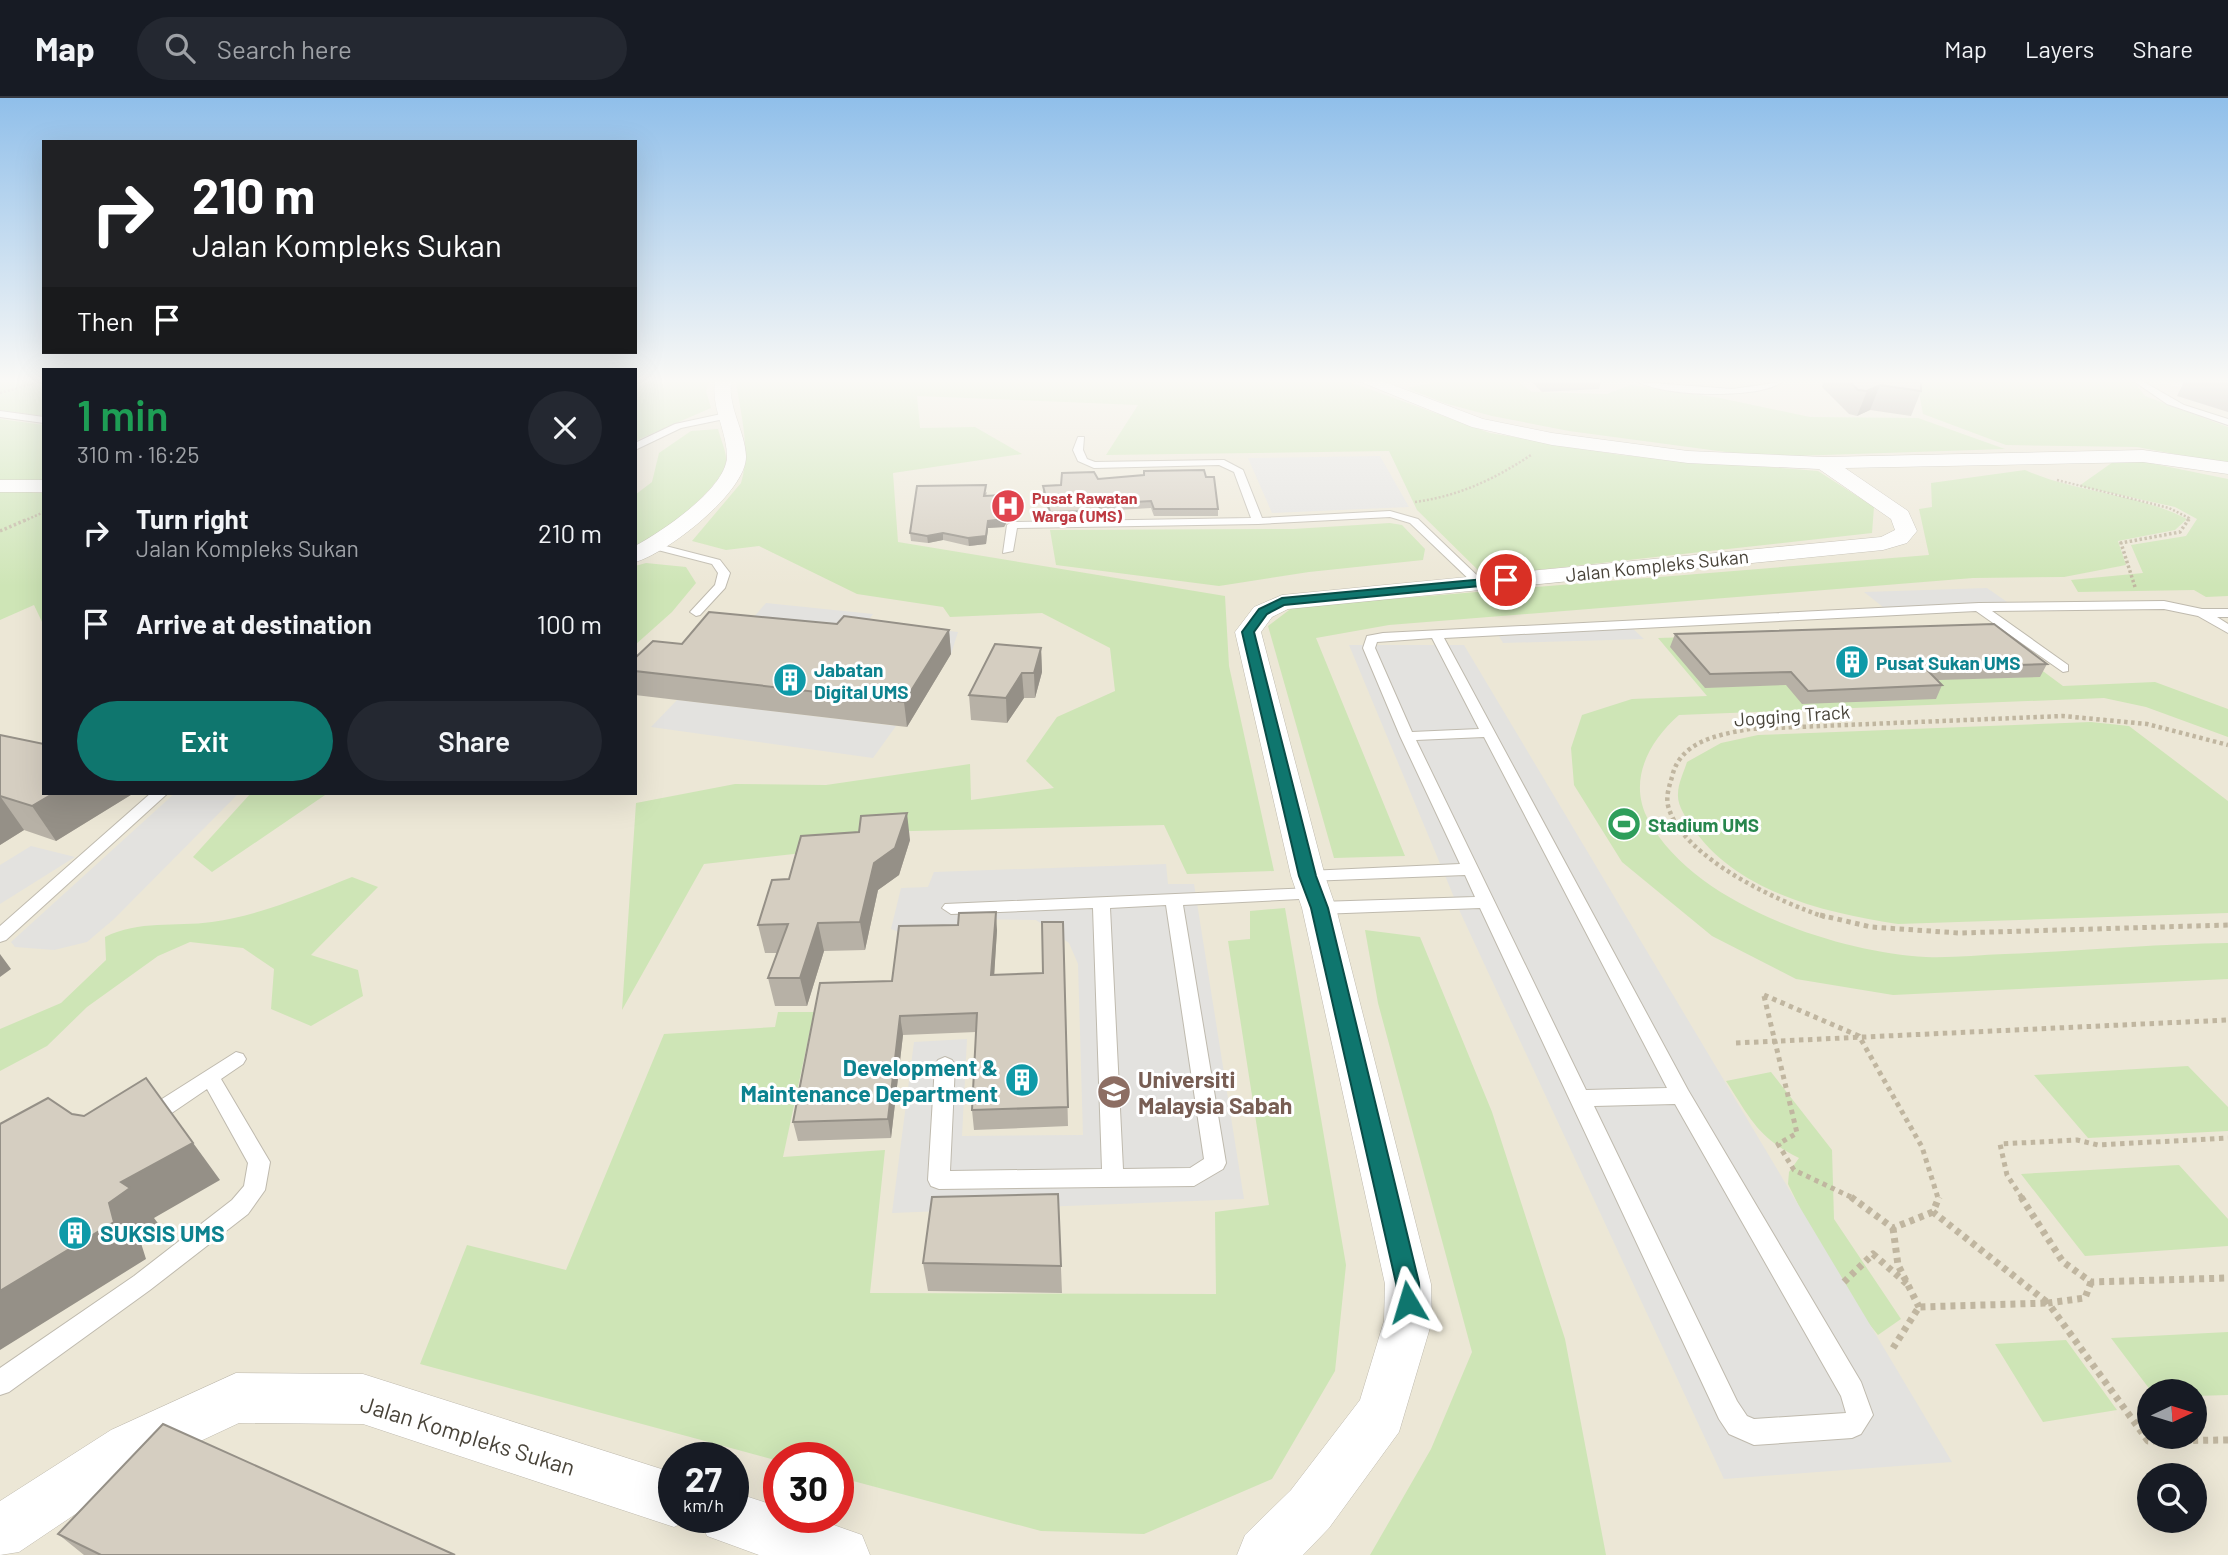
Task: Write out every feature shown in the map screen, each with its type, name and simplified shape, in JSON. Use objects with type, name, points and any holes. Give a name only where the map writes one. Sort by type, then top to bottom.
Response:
[{"type":"street","points":[[637,554],[654,546],[689,520],[730,471],[736,461],[734,450]]},
{"type":"street","points":[[1635,450],[1688,457],[1824,463],[2143,456],[2228,468]]},
{"type":"street","name":"Jalan Kompleks Sukan","points":[[1265,1555],[1310,1509],[1381,1414],[1408,1321],[1408,1283],[1248,632],[1263,612],[1282,602],[1883,543],[1899,538],[1906,531],[1900,516],[1824,463]]},
{"type":"street","points":[[0,486],[42,486]]},
{"type":"street","name":"Jalan Kompleks Sukan","points":[[0,1533],[130,1448],[236,1398],[363,1399],[658,1495]]},
{"type":"street","points":[[749,1525],[842,1555]]},
{"type":"lane","points":[[1078,450],[1083,461],[1094,465],[1221,462],[1233,466],[1238,470],[1258,521]]},
{"type":"lane","points":[[1007,551],[1012,525],[1402,516],[1413,521],[1479,583]]},
{"type":"lane","points":[[654,546],[716,562],[724,573],[721,586],[696,612]]},
{"type":"lane","points":[[1436,634],[1681,1096],[1852,1391],[1860,1415],[1852,1425],[1754,1432],[1738,1425],[1578,1098],[1407,736],[1369,648],[1371,639],[1436,634],[1979,607],[2140,605],[2183,607],[2202,613],[2228,629]]},
{"type":"lane","points":[[1979,607],[2063,668]]},
{"type":"lane","points":[[2202,613],[2228,613]]},
{"type":"lane","points":[[1407,736],[1487,733]]},
{"type":"lane","points":[[0,936],[158,795]]},
{"type":"lane","points":[[951,908],[1101,904],[1313,893],[1471,869]]},
{"type":"lane","points":[[1313,893],[1487,902]]},
{"type":"lane","points":[[945,1065],[939,1180],[1194,1177],[1215,1163],[1174,900]]},
{"type":"lane","points":[[1101,904],[1113,1178]]},
{"type":"lane","points":[[134,1127],[236,1059]]},
{"type":"lane","points":[[0,1383],[142,1283],[240,1207],[254,1189],[259,1161],[210,1077]]},
{"type":"lane","points":[[1578,1098],[1681,1096]]},
{"type":"path","points":[[1409,502],[1491,482],[1536,450]]},
{"type":"path","points":[[2012,458],[2067,484],[2169,508],[2189,518],[2180,533],[2122,543],[2140,605]]},
{"type":"path","points":[[0,531],[42,513]]},
{"type":"path","name":"Jogging Track","points":[[2228,745],[2189,731],[2109,717],[2063,716],[1749,729],[1715,735],[1695,746],[1674,765],[1667,802],[1684,834],[1738,880],[1807,914],[1897,932],[1950,934],[2228,925]]},
{"type":"path","points":[[1893,1228],[1933,1212],[1939,1197],[1922,1147],[1859,1035],[1764,995],[1797,1133],[1778,1144],[1794,1170],[1846,1192],[1893,1228],[1898,1265],[1919,1307]]},
{"type":"path","points":[[1737,1043],[1859,1035],[2228,1020]]},
{"type":"path","points":[[2228,1138],[2098,1145],[2077,1140],[2000,1144],[2007,1175],[2063,1262],[2091,1282],[2228,1278]]},
{"type":"path","points":[[1933,1212],[2048,1303],[2148,1441],[2228,1440]]},
{"type":"path","points":[[1844,1282],[1873,1254],[1907,1283]]},
{"type":"path","points":[[1919,1307],[2048,1303],[2085,1298],[2091,1282]]},
{"type":"path","points":[[1893,1348],[1919,1307]]},
{"type":"shaded area","name":"Universiti Malaysia Sabah","points":[[0,450],[42,450],[42,795],[637,795],[637,450],[2228,450],[2228,1555],[0,1555]]},
{"type":"shaded area","points":[[1380,456],[1409,507],[1272,513],[1248,458]]},
{"type":"shaded area","points":[[1987,588],[2010,604],[1883,607],[1864,592]]},
{"type":"shaded area","points":[[766,603],[873,614],[868,621],[958,632],[951,654],[738,635]]},
{"type":"shaded area","points":[[1630,626],[1644,639],[1503,643],[1495,629]]},
{"type":"shaded area","points":[[1349,645],[1464,645],[1952,1462],[1724,1479],[1461,914]]},
{"type":"shaded area","points":[[677,700],[896,726],[873,758],[651,727]]},
{"type":"shaded area","points":[[173,795],[237,795],[114,919],[87,942],[54,950],[15,947],[11,942]]},
{"type":"shaded area","points":[[31,846],[75,857],[0,904],[0,865]]},
{"type":"shaded area","points":[[1166,864],[1168,884],[1194,884],[1244,1199],[892,1213],[914,1042],[967,1039],[962,1136],[1083,1135],[1078,964],[1069,943],[1036,920],[962,919],[954,936],[915,938],[891,929],[901,888],[928,887],[934,872]]},
{"type":"green space","points":[[0,450],[42,450],[42,480],[0,481]]},
{"type":"green space","points":[[663,450],[724,450],[726,462],[722,473],[702,498],[658,534],[637,547],[637,493],[652,482],[659,453]]},
{"type":"green space","points":[[745,450],[1015,450],[1022,454],[893,473],[898,542],[1225,596],[1229,666],[1274,871],[1187,874],[1164,825],[871,832],[812,852],[704,864],[622,1010],[636,803],[735,784],[826,785],[970,764],[971,800],[1054,788],[1026,761],[1057,717],[1115,691],[1110,648],[1042,613],[950,617],[943,607],[857,594],[759,546],[726,550],[692,541],[741,483]]},
{"type":"green space","points":[[1109,450],[1590,450],[1620,455],[1818,471],[1874,507],[1872,533],[1484,576],[1417,510],[1389,451],[1106,455]]},
{"type":"green space","points":[[1711,450],[1975,450],[1763,457]]},
{"type":"green space","points":[[2153,450],[2228,450],[2228,464]]},
{"type":"green space","points":[[2120,457],[2228,479],[2228,596],[2206,597],[2194,590],[2078,592],[2071,580],[2143,573],[2131,545],[2186,536],[2197,519],[2175,507],[2079,486]]},
{"type":"green space","points":[[2025,470],[2065,484],[2168,510],[2187,519],[2175,530],[2118,541],[2126,565],[2064,577],[1973,578],[1389,625],[1316,638],[1405,856],[1334,858],[1268,626],[1293,607],[1929,555],[1919,509],[1932,507],[1931,483]]},
{"type":"green space","points":[[0,492],[42,493],[42,622],[34,605],[0,620]]},
{"type":"green space","points":[[1390,523],[1402,525],[1425,549],[1423,560],[1309,572],[1219,586],[1056,565],[1050,530],[1293,529]]},
{"type":"green space","points":[[646,563],[686,567],[696,583],[672,612],[637,643],[637,565]]},
{"type":"green space","name":"Stadium UMS","points":[[1985,628],[2063,686],[2155,682],[2228,709],[2228,737],[2146,707],[2104,698],[1679,715],[1658,737],[1644,764],[1640,792],[1649,821],[1670,850],[1699,877],[1733,899],[1811,934],[1851,945],[1890,953],[1936,957],[2228,943],[2228,979],[1893,995],[1796,979],[1712,936],[1622,862],[1574,785],[1571,748],[1582,715],[1632,699],[1707,696],[1658,638]]},
{"type":"green space","points":[[2091,722],[2129,726],[2228,801],[2228,913],[1898,924],[1870,919],[1813,906],[1758,884],[1711,850],[1693,828],[1678,798],[1687,762],[1721,743],[1758,735]]},
{"type":"green space","points":[[249,795],[325,795],[212,872],[193,857]]},
{"type":"green space","points":[[352,877],[378,887],[311,955],[358,970],[363,996],[311,1026],[271,1009],[274,969],[243,948],[190,942],[158,956],[87,1007],[47,1046],[0,1071],[0,1029],[61,1003],[106,960],[105,937],[144,926],[212,922],[248,915]]},
{"type":"green space","points":[[1285,908],[1346,1265],[1335,1371],[1272,1479],[1144,1534],[1041,1531],[854,1481],[854,1442],[763,1442],[763,1457],[749,1453],[749,1442],[709,1442],[420,1364],[467,1245],[566,1270],[664,1034],[775,1027],[778,1012],[814,1012],[783,1157],[885,1150],[870,1293],[1216,1294],[1215,1212],[1269,1205],[1228,941],[1250,939],[1250,911]]},
{"type":"green space","points":[[1365,930],[1420,937],[1492,1112],[1565,1339],[1606,1555],[1370,1555],[1431,1449],[1472,1352],[1378,1003]]},
{"type":"green space","points":[[2188,1066],[2228,1107],[2228,1131],[2088,1138],[2034,1075]]},
{"type":"green space","points":[[1771,1072],[1832,1150],[1834,1219],[1901,1319],[1878,1335],[1838,1285],[1788,1184],[1789,1172],[1799,1158],[1764,1135],[1726,1081]]},
{"type":"green space","points":[[2179,1165],[2228,1219],[2228,1246],[2085,1256],[2021,1174]]},
{"type":"green space","points":[[2228,1332],[2228,1395],[2207,1396],[2207,1379],[2142,1379],[2111,1338]]},
{"type":"green space","points":[[2066,1340],[2117,1410],[2043,1422],[1995,1344]]},
{"type":"building","points":[[1204,470],[1206,477],[1214,477],[1218,509],[1154,509],[1151,501],[1100,504],[1099,511],[1050,512],[1043,486],[1061,485],[1062,473],[1094,472],[1098,479],[1144,475],[1144,471]]},
{"type":"building","points":[[986,485],[984,496],[1003,495],[1006,515],[1004,519],[988,521],[986,536],[968,538],[943,533],[927,536],[910,533],[917,486]]},
{"type":"building","points":[[709,612],[837,624],[844,616],[949,630],[904,702],[637,671],[637,656],[653,641],[682,644]]},
{"type":"building","name":"Pusat Sukan UMS","points":[[1994,624],[2047,664],[1925,668],[1942,685],[1808,691],[1791,672],[1710,674],[1675,634]]},
{"type":"building","points":[[995,644],[1041,648],[1034,673],[1022,673],[1006,698],[969,695]]},
{"type":"building","points":[[0,735],[42,744],[42,795],[51,795],[32,806],[0,796]]},
{"type":"building","points":[[907,813],[895,848],[874,863],[860,922],[818,923],[800,978],[768,978],[788,924],[758,925],[772,880],[789,879],[801,836],[859,832],[861,816]]},
{"type":"building","name":"Development & Maintenance Department","points":[[996,912],[991,975],[1043,973],[1042,922],[1063,922],[1068,1107],[972,1110],[977,1013],[900,1016],[888,1119],[793,1122],[820,983],[892,981],[899,926],[958,925],[959,913]]},
{"type":"building","points":[[146,1078],[193,1143],[121,1182],[130,1188],[109,1203],[114,1222],[0,1291],[0,1124],[48,1098],[72,1114],[84,1116]]},
{"type":"building","points":[[1058,1194],[1061,1266],[923,1263],[932,1197]]},
{"type":"building","points":[[163,1424],[455,1555],[101,1555],[58,1534]]},
{"type":"place","name":"Pusat Rawatan Warga (UMS)","points":[[1008,506]]},
{"type":"place","name":"Pusat Sukan UMS","points":[[1852,662]]},
{"type":"place","name":"Jabatan Digital UMS","points":[[790,680]]},
{"type":"place","name":"Stadium UMS","points":[[1624,824]]},
{"type":"place","name":"Development & Maintenance Department","points":[[1022,1080]]},
{"type":"place","name":"Universiti Malaysia Sabah","points":[[1114,1092]]},
{"type":"place","name":"SUKSIS UMS","points":[[75,1233]]},
{"type":"route","points":[[1408,1302],[1408,1283],[1319,908],[1308,876],[1248,632],[1263,612],[1282,602],[1506,580]]}]
